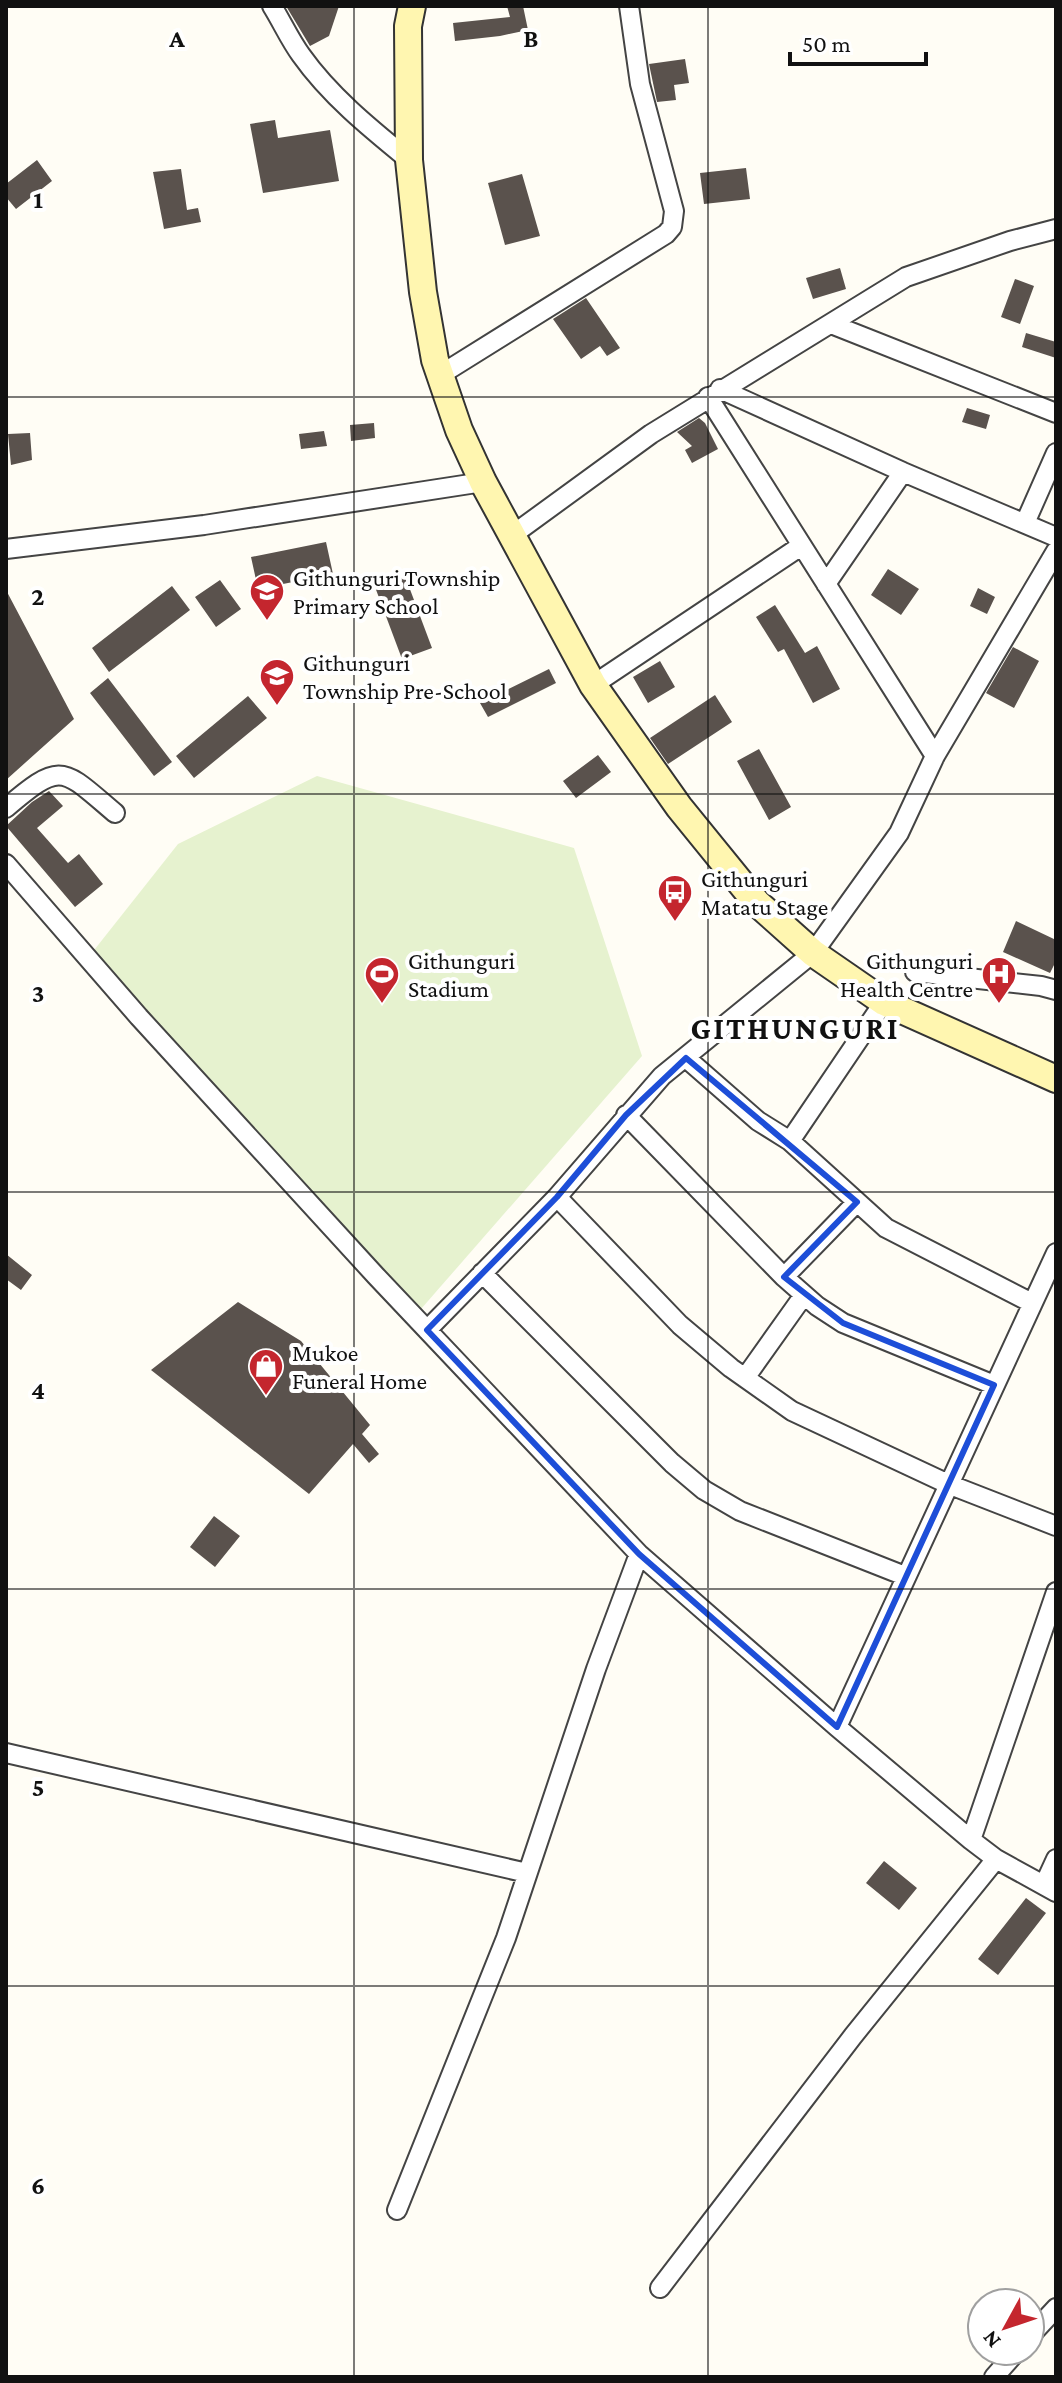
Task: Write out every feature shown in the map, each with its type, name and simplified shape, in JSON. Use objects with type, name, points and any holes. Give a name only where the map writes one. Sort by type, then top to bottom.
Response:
[{"type":"main road","points":[[412,6],[408,26],[409,160],[423,292],[435,360],[459,430],[483,482],[593,685],[679,807],[757,903],[813,953],[884,1002],[1056,1079]]},
{"type":"street","points":[[272,6],[300,54],[322,81],[374,132],[409,160]]},
{"type":"street","points":[[440,375],[666,234],[672,227],[674,211],[640,84],[629,6]]},
{"type":"street","points":[[511,536],[651,434],[906,277],[1010,241],[1056,229]]},
{"type":"street","points":[[831,324],[1056,413]]},
{"type":"street","points":[[714,393],[1056,537]]},
{"type":"street","points":[[714,393],[801,546],[935,756]]},
{"type":"street","points":[[1025,523],[1056,453]]},
{"type":"street","points":[[826,584],[903,472]]},
{"type":"street","points":[[6,549],[204,525],[483,482]]},
{"type":"street","points":[[593,685],[801,546]]},
{"type":"street","points":[[427,1330],[557,1197],[662,1076],[813,953],[899,833],[935,756],[1056,551]]},
{"type":"street","points":[[6,808],[39,780],[56,774],[74,778],[115,813]]},
{"type":"street","points":[[6,864],[139,1017],[427,1330],[639,1554],[837,1727],[996,1859],[1050,1889],[1056,1859]]},
{"type":"street","points":[[915,972],[1056,990]]},
{"type":"street","points":[[790,1141],[884,1002]]},
{"type":"street","points":[[686,1058],[758,1121],[790,1141],[886,1228],[1032,1303]]},
{"type":"street","points":[[626,1115],[804,1295],[843,1323],[994,1385]]},
{"type":"street","points":[[557,1197],[680,1325],[745,1378],[792,1411],[839,1436],[948,1484],[1056,1526]]},
{"type":"street","points":[[784,1277],[857,1202]]},
{"type":"street","points":[[837,1727],[1056,1253]]},
{"type":"street","points":[[482,1273],[672,1463],[704,1490],[740,1511],[905,1576]]},
{"type":"street","points":[[745,1378],[804,1295]]},
{"type":"street","points":[[397,2210],[506,1938],[596,1669],[639,1554]]},
{"type":"street","points":[[971,1840],[1056,1592]]},
{"type":"street","points":[[6,1753],[527,1873]]},
{"type":"street","points":[[660,2288],[853,2036],[996,1859]]},
{"type":"highlighted area","points":[[686,1058],[857,1202],[784,1277],[843,1323],[994,1385],[837,1727],[639,1554],[427,1330],[557,1197],[626,1115]]},
{"type":"green space","name":"Githunguri Stadium","points":[[317,776],[574,848],[642,1056],[421,1309],[91,954],[178,844]]},
{"type":"building","points":[[286,6],[339,6],[329,36],[310,46]]},
{"type":"building","points":[[507,6],[523,6],[528,30],[455,41],[453,23],[510,17]]},
{"type":"building","points":[[685,59],[689,83],[674,85],[676,100],[657,102],[649,64]]},
{"type":"building","points":[[275,120],[278,138],[330,130],[339,181],[263,193],[250,124]]},
{"type":"building","points":[[37,160],[52,181],[16,209],[6,197],[6,184]]},
{"type":"building","points":[[746,168],[750,199],[704,204],[700,173]]},
{"type":"building","points":[[181,169],[187,210],[198,208],[201,222],[164,229],[153,172]]},
{"type":"building","points":[[522,174],[540,236],[505,245],[488,183]]},
{"type":"building","points":[[840,268],[846,289],[813,299],[806,278]]},
{"type":"building","points":[[1015,279],[1034,286],[1020,324],[1001,317]]},
{"type":"building","points":[[586,298],[620,348],[607,356],[600,346],[581,359],[553,319]]},
{"type":"building","points":[[1026,333],[1056,342],[1056,358],[1022,347]]},
{"type":"building","points":[[967,408],[990,415],[986,429],[962,422]]},
{"type":"building","points":[[699,418],[705,423],[718,449],[692,463],[685,450],[692,446],[677,432]]},
{"type":"building","points":[[374,423],[375,438],[351,441],[350,425]]},
{"type":"building","points":[[324,431],[327,446],[301,449],[299,434]]},
{"type":"building","points":[[30,433],[32,460],[11,465],[8,434]]},
{"type":"building","points":[[326,542],[333,574],[258,589],[251,557]]},
{"type":"building","points":[[888,569],[919,589],[901,615],[871,595]]},
{"type":"building","points":[[405,576],[432,648],[402,659],[375,587]]},
{"type":"building","points":[[220,580],[241,609],[216,627],[195,597]]},
{"type":"building","points":[[172,586],[190,610],[109,672],[92,648]]},
{"type":"building","points":[[978,588],[995,597],[987,614],[970,606]]},
{"type":"building","points":[[6,590],[74,719],[6,780]]},
{"type":"building","points":[[775,605],[805,653],[817,646],[840,689],[813,703],[784,649],[778,652],[756,617]]},
{"type":"building","points":[[1013,647],[1039,661],[1014,708],[986,693]]},
{"type":"building","points":[[660,661],[675,687],[648,703],[633,677]]},
{"type":"building","points":[[549,669],[556,683],[488,717],[480,703]]},
{"type":"building","points":[[108,678],[172,762],[154,776],[90,693]]},
{"type":"building","points":[[715,695],[732,722],[668,764],[650,738]]},
{"type":"building","points":[[248,696],[267,718],[194,778],[176,756]]},
{"type":"building","points":[[759,749],[791,807],[769,820],[737,761]]},
{"type":"building","points":[[598,755],[611,772],[576,798],[563,781]]},
{"type":"building","points":[[49,791],[63,806],[37,828],[68,863],[79,854],[103,884],[75,907],[6,826]]},
{"type":"building","points":[[1016,921],[1056,940],[1056,961],[1050,973],[1003,952]]},
{"type":"building","points":[[6,1254],[32,1275],[21,1290],[6,1279]]},
{"type":"building","name":"Mukoe Funeral Home","points":[[238,1302],[301,1341],[370,1425],[362,1434],[379,1454],[369,1463],[353,1444],[309,1494],[151,1370]]},
{"type":"building","points":[[214,1516],[240,1536],[215,1567],[190,1547]]},
{"type":"building","points":[[884,1861],[917,1888],[899,1910],[866,1883]]},
{"type":"building","points":[[1026,1898],[1046,1913],[998,1975],[978,1959]]},
{"type":"place","name":"Githunguri Township Primary School","points":[[267,622]]},
{"type":"place","name":"Githunguri Township Pre-School","points":[[277,707]]},
{"type":"place","name":"Githunguri Matatu Stage","points":[[675,923]]},
{"type":"place","name":"Githunguri Stadium","points":[[382,1005]]},
{"type":"place","name":"Githunguri Health Centre","points":[[999,1005]]},
{"type":"place","name":"Mukoe Funeral Home","points":[[266,1397]]},
{"type":"district","name":"GITHUNGURI","points":[[795,1028]]}]
